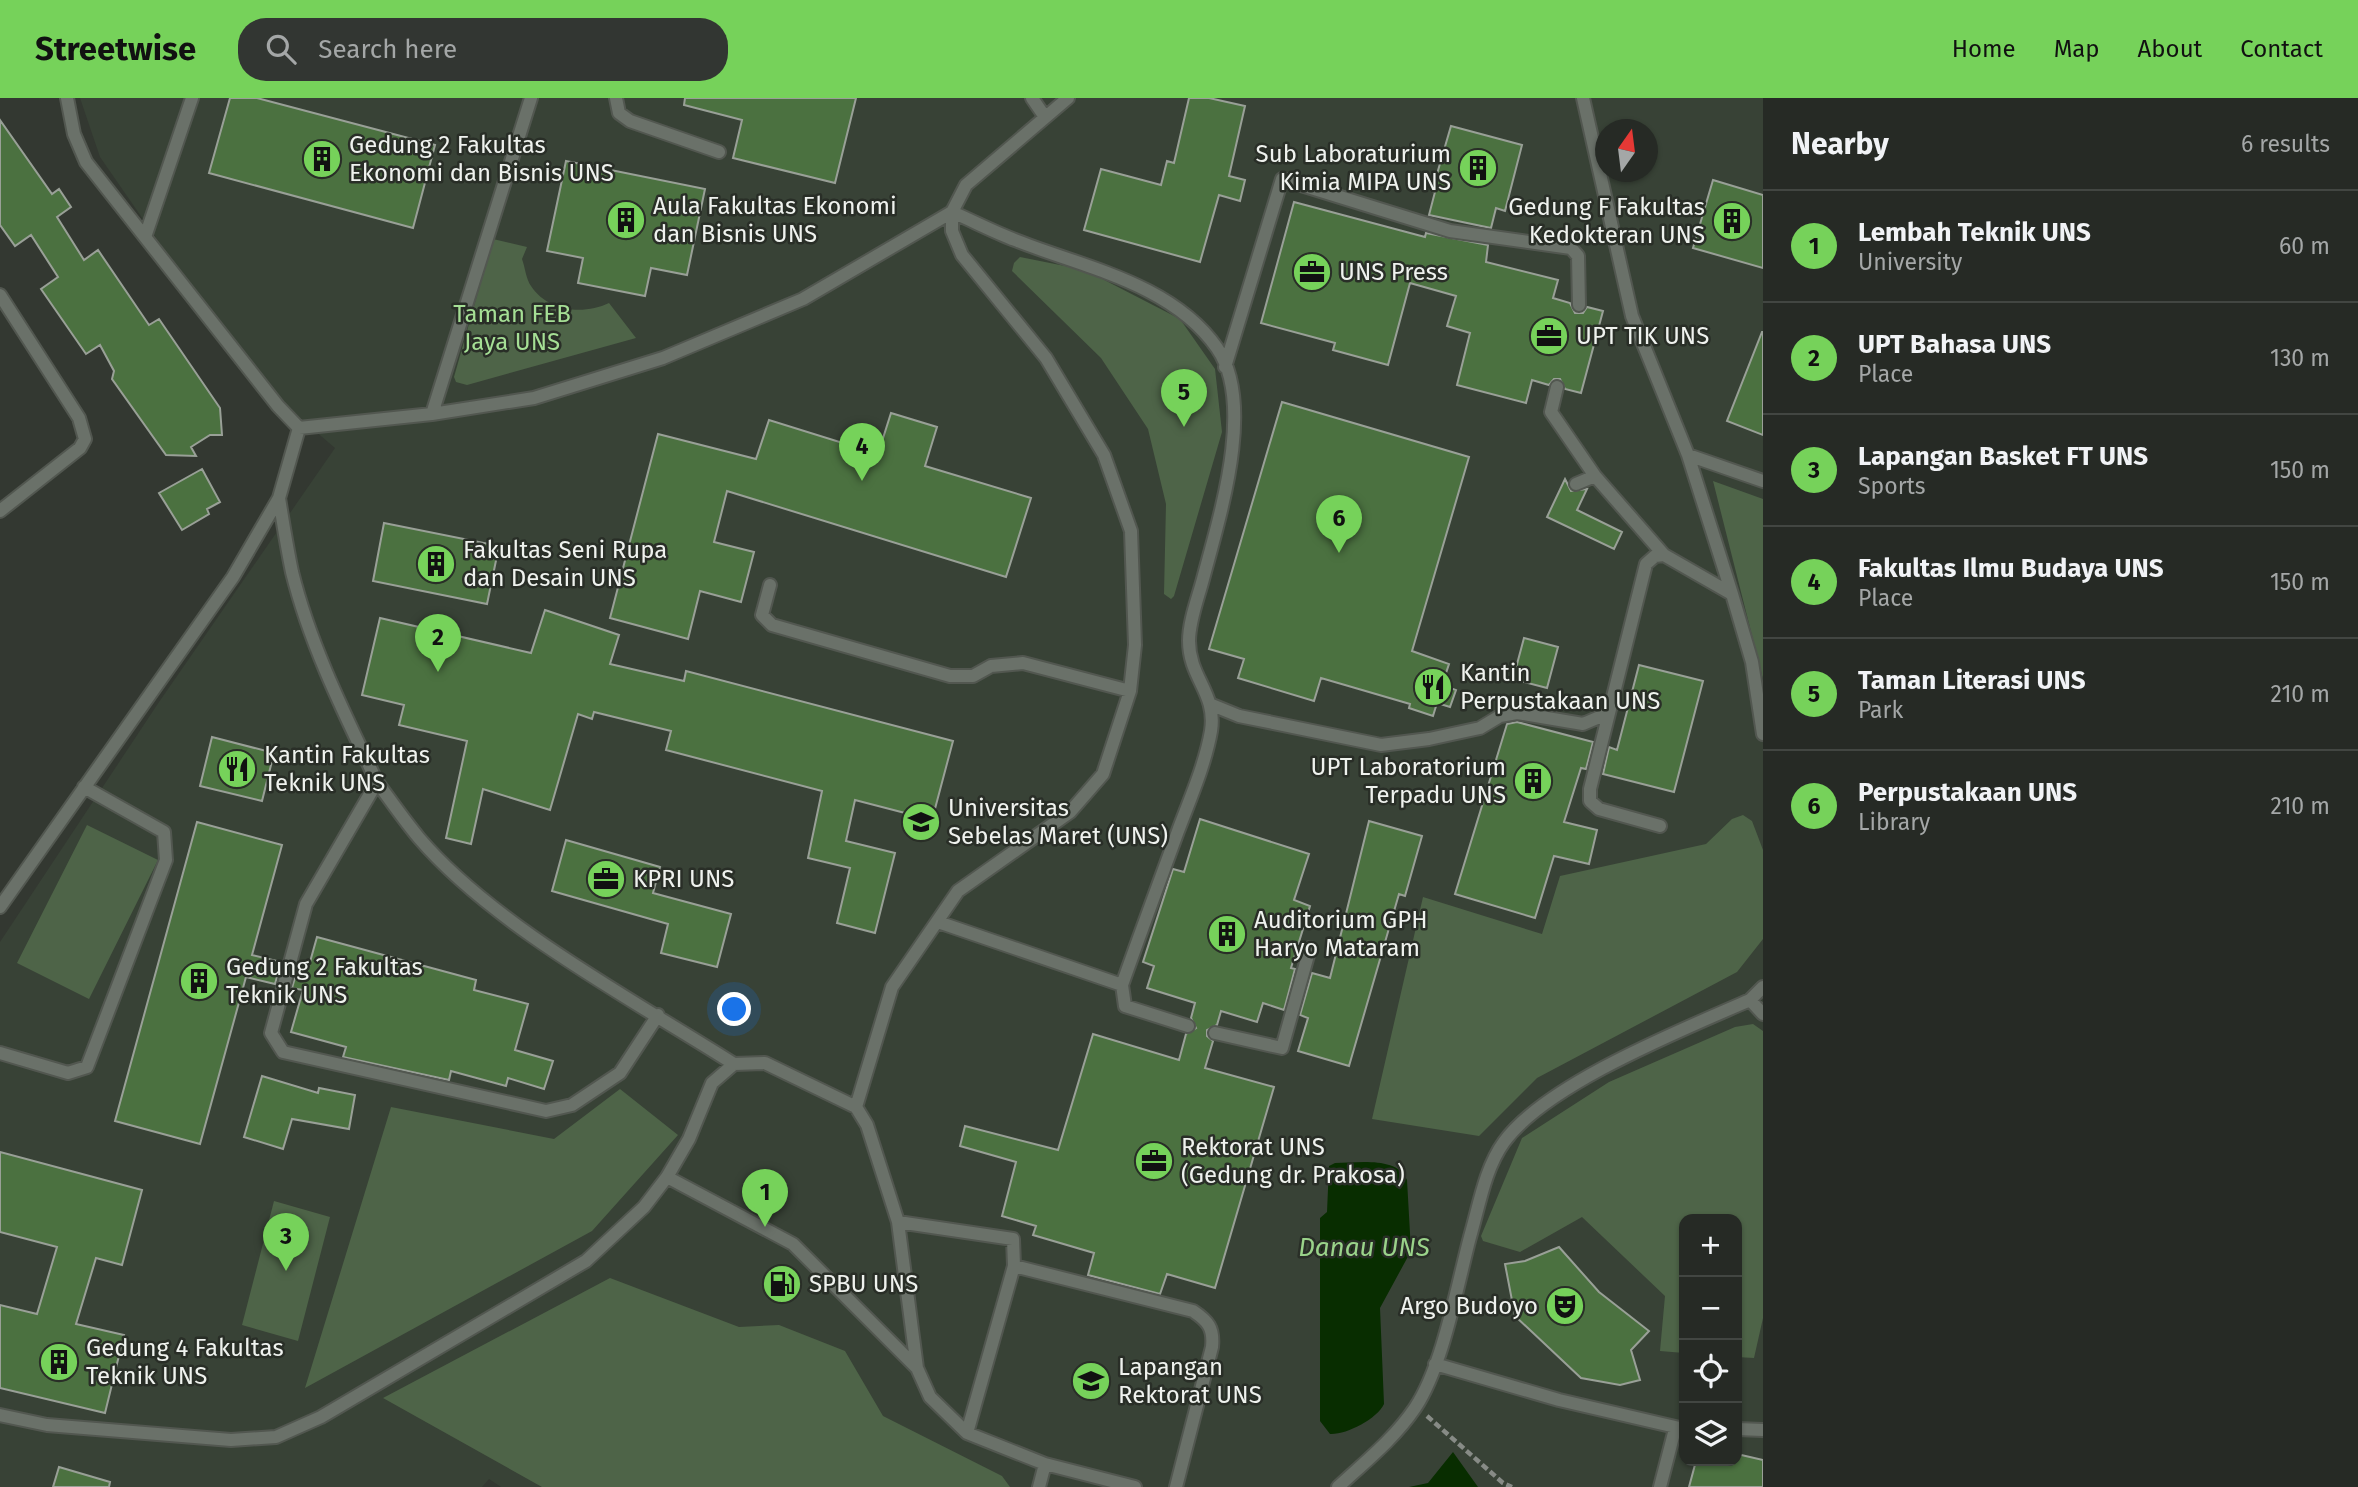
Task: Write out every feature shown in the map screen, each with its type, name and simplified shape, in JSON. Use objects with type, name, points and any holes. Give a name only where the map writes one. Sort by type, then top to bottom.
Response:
[{"type":"lane","points":[[67,98],[74,134],[86,162],[278,406],[299,428]]},
{"type":"lane","points":[[145,237],[192,98]]},
{"type":"lane","points":[[432,414],[531,98]]},
{"type":"lane","points":[[616,98],[620,113],[630,121],[719,152]]},
{"type":"lane","points":[[1032,98],[1045,117]]},
{"type":"lane","points":[[856,1107],[892,987],[958,891],[1070,812],[1103,774],[1130,691],[1135,645],[1131,531],[1104,455],[1046,358],[962,255],[952,232],[952,212],[966,185],[1068,98]]},
{"type":"lane","points":[[1583,98],[1632,316],[1688,455],[1732,594],[1752,662],[1763,734]]},
{"type":"lane","points":[[1225,367],[1282,179],[1450,231],[1571,248],[1578,256],[1579,305]]},
{"type":"lane","points":[[299,428],[432,414],[534,398],[663,358],[803,299],[952,212]]},
{"type":"lane","points":[[952,212],[1015,240],[1093,266],[1163,301],[1200,327],[1218,350],[1232,388],[1233,426],[1226,495],[1189,640],[1194,672],[1212,705],[1211,730],[1199,773],[1122,985],[1125,1006],[1188,1026]]},
{"type":"lane","points":[[0,295],[79,418],[85,439],[80,448],[0,512]]},
{"type":"lane","points":[[1557,387],[1551,412],[1595,476],[1664,555],[1732,594]]},
{"type":"lane","points":[[0,907],[233,576],[279,498],[299,428]]},
{"type":"lane","points":[[1688,455],[1763,481]]},
{"type":"lane","points":[[1576,484],[1595,476]]},
{"type":"lane","points":[[279,498],[293,574],[337,700],[377,782],[420,839],[476,892],[549,946],[734,1064],[765,1063],[856,1107],[867,1125],[898,1222],[917,1368],[930,1397],[967,1433],[1086,1481],[1135,1487]]},
{"type":"lane","points":[[1660,826],[1598,809],[1590,801],[1590,789],[1646,564],[1656,556],[1664,555]]},
{"type":"lane","points":[[770,585],[762,615],[772,625],[950,676],[973,676],[991,666],[1023,663],[1130,691]]},
{"type":"lane","points":[[1212,705],[1239,716],[1381,745],[1429,739],[1480,728],[1500,716],[1517,713],[1583,724],[1609,713]]},
{"type":"lane","points":[[377,782],[306,904],[271,1033],[283,1052],[546,1111],[572,1105],[620,1073],[657,1015]]},
{"type":"lane","points":[[0,1053],[68,1073],[86,1067],[166,860],[164,831],[84,787]]},
{"type":"lane","points":[[938,922],[1122,985]]},
{"type":"lane","points":[[1215,1033],[1282,1048],[1310,948]]},
{"type":"lane","points":[[1338,1487],[1388,1442],[1416,1406],[1435,1364],[1485,1182],[1503,1143],[1531,1115],[1562,1091],[1749,1000],[1763,987]]},
{"type":"lane","points":[[1749,1000],[1763,1014]]},
{"type":"lane","points":[[0,1415],[47,1425],[231,1440],[276,1437],[320,1417],[586,1261],[644,1207],[667,1177],[689,1139],[712,1083],[734,1064]]},
{"type":"lane","points":[[667,1177],[793,1244],[917,1368]]},
{"type":"lane","points":[[898,1222],[1009,1237],[1014,1244],[1014,1265],[967,1433]]},
{"type":"lane","points":[[1014,1265],[1193,1311],[1209,1322],[1213,1334],[1212,1347],[1176,1487]]},
{"type":"lane","points":[[1435,1364],[1679,1429]]},
{"type":"lane","points":[[1742,1429],[1763,1430]]},
{"type":"lane","points":[[1660,1487],[1679,1432]]},
{"type":"lane","points":[[1039,1487],[1045,1464]]},
{"type":"path","points":[[1416,1406],[1503,1483],[1512,1487]]},
{"type":"shaded area","name":"Universitas Sebelas Maret (UNS)","points":[[80,98],[1763,98],[1763,1487],[501,1487],[489,1479],[482,1487],[0,1487],[0,942],[159,702],[335,448],[279,400],[201,303],[100,157]]},
{"type":"green space","name":"Taman FEB Jaya UNS","points":[[493,239],[527,247],[522,259],[528,280],[538,295],[567,309],[589,309],[609,303],[636,338],[467,385],[456,382],[454,377]]},
{"type":"green space","points":[[1020,257],[1085,270],[1180,319],[1215,369],[1222,432],[1171,599],[1164,594],[1166,504],[1148,429],[1101,358],[1012,271],[1014,263]]},
{"type":"green space","points":[[1713,481],[1763,499],[1763,679]]},
{"type":"green space","points":[[1743,815],[1752,821],[1763,850],[1763,939],[1737,972],[1537,1078],[1479,1136],[1372,1119],[1423,897],[1542,934],[1560,876],[1706,844],[1732,819]]},
{"type":"green space","points":[[87,825],[158,860],[89,999],[17,963]]},
{"type":"green space","points":[[1753,1024],[1763,1031],[1763,1318],[1754,1358],[1742,1357],[1742,1214],[1679,1214],[1679,1353],[1660,1351],[1665,1296],[1582,1217],[1520,1252],[1483,1241],[1481,1236],[1522,1138],[1609,1082],[1735,1027]]},
{"type":"green space","points":[[620,1089],[678,1135],[592,1231],[305,1388],[391,1107],[554,1139]]},
{"type":"green space","points":[[274,1201],[330,1217],[298,1341],[242,1325]]},
{"type":"green space","points":[[610,1278],[739,1327],[779,1325],[845,1351],[883,1416],[1002,1476],[1010,1487],[542,1487],[383,1398]]},
{"type":"water","name":"Danau UNS","points":[[1376,1162],[1395,1167],[1402,1172],[1407,1180],[1411,1251],[1380,1308],[1384,1404],[1375,1415],[1360,1425],[1344,1432],[1330,1434],[1320,1421],[1320,1218],[1327,1212],[1329,1166],[1335,1163]]},
{"type":"water","points":[[1453,1452],[1478,1487],[1409,1487],[1428,1483]]},
{"type":"building","name":"Gedung 2 Fakultas Ekonomi dan Bisnis UNS","points":[[230,98],[257,98],[435,145],[413,228],[209,173]]},
{"type":"building","points":[[685,98],[856,98],[835,183],[733,158],[742,120],[684,105]]},
{"type":"building","points":[[1189,98],[1209,98],[1245,106],[1229,176],[1245,180],[1240,201],[1219,195],[1200,262],[1084,230],[1101,169],[1161,185],[1167,161],[1174,163]]},
{"type":"building","points":[[0,120],[52,194],[59,189],[71,207],[57,217],[84,260],[98,250],[149,325],[159,319],[220,408],[222,435],[210,435],[191,447],[196,456],[166,455],[112,379],[114,371],[100,345],[86,354],[41,289],[58,277],[31,235],[15,246],[0,225]]},
{"type":"building","name":"Sub Laboraturium Kimia MIPA UNS","points":[[1451,126],[1522,145],[1505,211],[1496,208],[1491,228],[1429,215],[1435,192],[1432,191]]},
{"type":"building","name":"Aula Fakultas Ekonomi dan Bisnis UNS","points":[[566,161],[705,189],[687,275],[651,268],[645,296],[578,283],[583,258],[547,251]]},
{"type":"building","name":"Gedung F Fakultas Kedokteran UNS","points":[[1713,180],[1763,195],[1763,268],[1693,248]]},
{"type":"building","points":[[1294,202],[1425,237],[1426,233],[1488,245],[1486,262],[1558,280],[1553,298],[1570,303],[1575,313],[1583,313],[1587,307],[1603,311],[1581,393],[1565,389],[1560,379],[1554,379],[1549,385],[1532,380],[1526,403],[1457,385],[1470,333],[1447,326],[1456,296],[1410,283],[1388,365],[1333,350],[1335,343],[1261,323]]},
{"type":"building","points":[[1763,332],[1763,435],[1727,421]]},
{"type":"building","points":[[1282,402],[1469,457],[1412,651],[1449,664],[1442,685],[1456,690],[1450,707],[1437,703],[1433,716],[1409,708],[1410,704],[1321,678],[1314,701],[1238,678],[1244,659],[1209,649]]},
{"type":"building","points":[[891,413],[937,427],[925,466],[1031,498],[1006,577],[727,491],[714,542],[754,552],[741,602],[700,591],[688,639],[610,618],[658,434],[756,459],[769,420],[878,454]]},
{"type":"building","points":[[202,469],[220,502],[207,509],[209,514],[182,530],[159,493]]},
{"type":"building","points":[[1565,479],[1571,491],[1587,489],[1577,510],[1622,532],[1614,549],[1547,517]]},
{"type":"building","name":"Fakultas Seni Rupa dan Desain UNS","points":[[384,523],[499,546],[487,604],[373,581]]},
{"type":"building","points":[[545,610],[619,635],[610,664],[684,681],[686,671],[953,741],[932,820],[855,800],[846,841],[895,853],[875,933],[837,923],[850,868],[808,858],[822,791],[666,750],[671,731],[594,712],[592,719],[578,714],[550,810],[483,789],[471,844],[446,838],[467,741],[399,725],[404,705],[362,695],[380,618],[531,653]]},
{"type":"building","points":[[1524,638],[1558,647],[1547,688],[1513,679]]},
{"type":"building","points":[[1639,665],[1703,681],[1674,792],[1603,774],[1609,747],[1617,750]]},
{"type":"building","name":"UPT Laboratorium Terpadu UNS","points":[[1517,722],[1593,742],[1586,769],[1581,768],[1564,822],[1597,830],[1589,864],[1554,856],[1535,918],[1455,894],[1507,724]]},
{"type":"building","name":"Kantin Fakultas Teknik UNS","points":[[212,737],[274,753],[262,801],[200,786]]},
{"type":"building","points":[[1200,819],[1309,854],[1294,900],[1310,906],[1291,968],[1295,969],[1284,1010],[1263,1003],[1257,1022],[1221,1011],[1217,1025],[1207,1030],[1207,1036],[1213,1041],[1205,1068],[1274,1087],[1215,1288],[1167,1274],[1160,1294],[1088,1275],[1094,1253],[1033,1235],[1036,1226],[1002,1216],[1016,1162],[960,1146],[965,1126],[1058,1150],[1093,1034],[1179,1060],[1186,1034],[1196,1028],[1191,1018],[1195,1003],[1147,988],[1154,966],[1143,962],[1173,869],[1184,872]]},
{"type":"building","points":[[1369,821],[1422,836],[1405,896],[1399,894],[1349,1066],[1298,1051],[1308,1018],[1300,1015],[1312,973],[1330,978]]},
{"type":"building","name":"Gedung 2 Fakultas Teknik UNS","points":[[197,822],[282,845],[252,955],[281,962],[275,984],[246,977],[200,1144],[115,1121]]},
{"type":"building","points":[[566,840],[660,867],[653,893],[731,914],[717,967],[661,953],[668,924],[552,891]]},
{"type":"building","points":[[317,937],[476,980],[474,990],[528,1004],[515,1050],[553,1061],[544,1089],[508,1078],[506,1086],[451,1071],[449,1080],[343,1057],[346,1047],[291,1032],[303,990],[292,988],[298,967],[308,969]]},
{"type":"building","points":[[262,1076],[318,1093],[319,1088],[355,1095],[349,1129],[292,1119],[283,1149],[244,1137]]},
{"type":"building","points":[[0,1152],[142,1190],[122,1265],[96,1258],[76,1324],[124,1335],[105,1413],[0,1388],[0,1305],[37,1314],[57,1247],[0,1232]]},
{"type":"building","name":"Argo Budoyo","points":[[1559,1247],[1599,1292],[1649,1331],[1631,1350],[1640,1380],[1620,1385],[1581,1378],[1515,1316],[1505,1264],[1525,1261]]},
{"type":"building","points":[[1742,1455],[1763,1460],[1763,1487],[1689,1487],[1695,1466],[1742,1466]]},
{"type":"building","points":[[59,1467],[110,1482],[109,1487],[53,1487]]},
{"type":"place","name":"Gedung 2 Fakultas Ekonomi dan Bisnis UNS","points":[[322,159]]},
{"type":"place","name":"Sub Laboraturium Kimia MIPA UNS","points":[[1478,168]]},
{"type":"place","name":"Aula Fakultas Ekonomi dan Bisnis UNS","points":[[626,220]]},
{"type":"place","name":"Gedung F Fakultas Kedokteran UNS","points":[[1732,221]]},
{"type":"place","name":"UNS Press","points":[[1312,272]]},
{"type":"place","name":"UPT TIK UNS","points":[[1549,336]]},
{"type":"place","name":"Taman Literasi UNS","points":[[1184,427]]},
{"type":"place","name":"Fakultas Ilmu Budaya UNS","points":[[862,481]]},
{"type":"place","name":"Perpustakaan UNS","points":[[1339,553]]},
{"type":"place","name":"Fakultas Seni Rupa dan Desain UNS","points":[[436,564]]},
{"type":"place","name":"UPT Bahasa UNS","points":[[438,672]]},
{"type":"place","name":"Kantin Perpustakaan UNS","points":[[1433,687]]},
{"type":"place","name":"Kantin Fakultas Teknik UNS","points":[[237,769]]},
{"type":"place","name":"UPT Laboratorium Terpadu UNS","points":[[1533,781]]},
{"type":"place","name":"Universitas Sebelas Maret (UNS)","points":[[921,822]]},
{"type":"place","name":"KPRI UNS","points":[[606,879]]},
{"type":"place","name":"Auditorium GPH Haryo Mataram","points":[[1227,934]]},
{"type":"place","name":"Gedung 2 Fakultas Teknik UNS","points":[[199,981]]},
{"type":"place","name":"Rektorat UNS (Gedung dr. Prakosa)","points":[[1154,1161]]},
{"type":"place","name":"Lembah Teknik UNS","points":[[765,1227]]},
{"type":"place","name":"Lapangan Basket FT UNS","points":[[286,1271]]},
{"type":"place","name":"SPBU UNS","points":[[782,1284]]},
{"type":"place","name":"Argo Budoyo","points":[[1565,1306]]},
{"type":"place","name":"Gedung 4 Fakultas Teknik UNS","points":[[59,1362]]},
{"type":"place","name":"Lapangan Rektorat UNS","points":[[1091,1381]]}]
